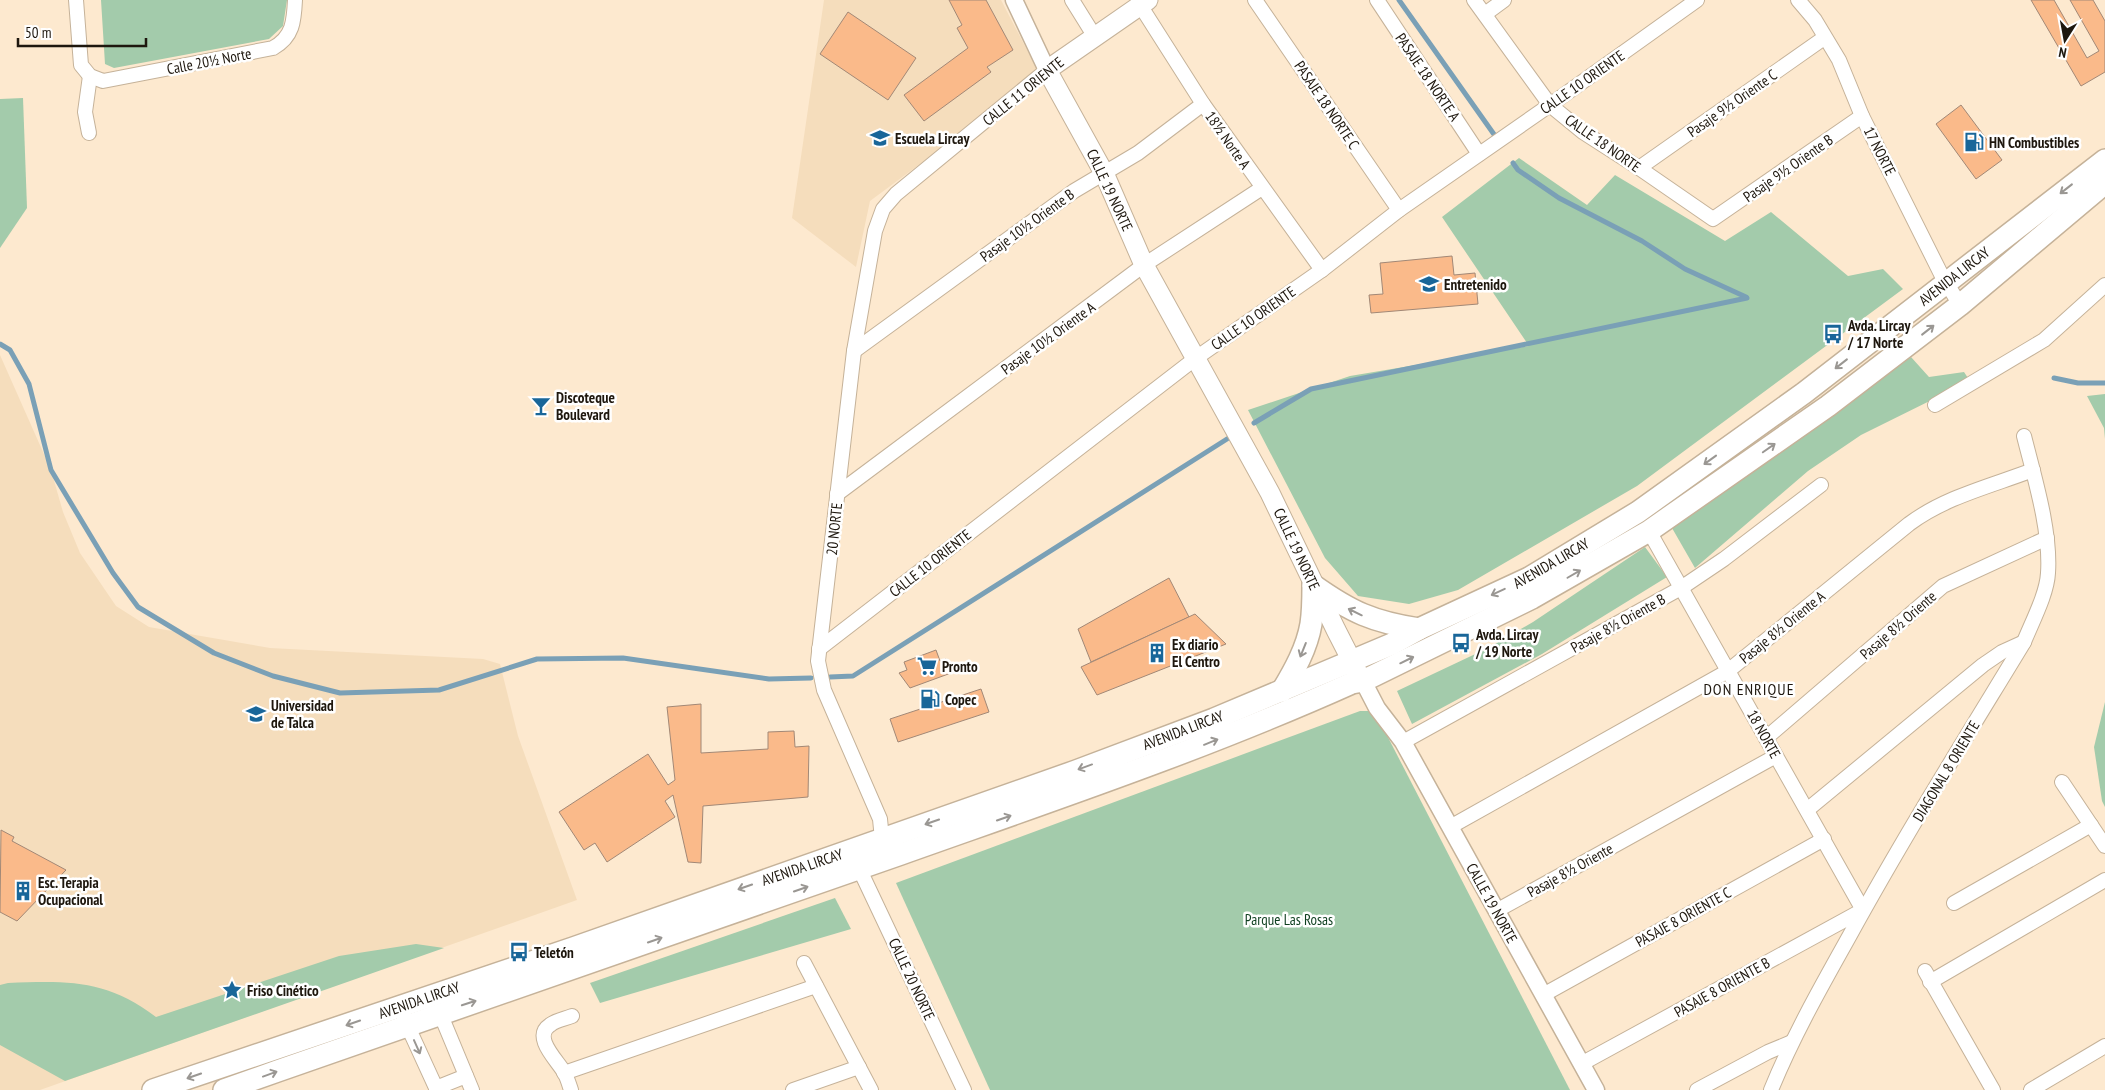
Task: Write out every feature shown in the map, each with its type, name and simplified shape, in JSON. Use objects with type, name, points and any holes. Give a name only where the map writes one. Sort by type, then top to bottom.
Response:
[{"type":"main road","name":"CALLE 11 ORIENTE","points":[[1047,70],[1144,3]]},
{"type":"main road","name":"CALLE 19 NORTE","points":[[1047,70],[1104,173],[1144,266],[1270,493],[1313,585],[1363,681]]},
{"type":"main road","name":"AVENIDA LIRCAY","points":[[224,1090],[403,1016],[882,839],[1076,771],[1282,691],[1392,644],[1419,629],[1529,578],[1638,512],[1804,393],[1946,281],[2105,160]]},
{"type":"main road","name":"AVENIDA LIRCAY","points":[[153,1090],[403,1016],[440,1013],[609,957],[1166,761],[1352,683],[1363,681],[1532,598],[1649,531],[1828,406],[1960,305],[2105,183]]},
{"type":"main road","points":[[1313,585],[1356,613],[1394,625],[1419,629]]},
{"type":"main road","points":[[1282,691],[1302,653],[1308,637],[1312,623],[1313,585]]},
{"type":"street","points":[[76,0],[81,65],[90,76],[85,112],[89,133]]},
{"type":"street","name":"Calle 20½ Norte","points":[[90,76],[96,79],[110,80],[273,48],[284,41],[292,29],[295,0]]},
{"type":"street","name":"CALLE 19 NORTE","points":[[1014,0],[1047,70]]},
{"type":"street","points":[[1072,0],[1095,37]]},
{"type":"street","name":"PASAJE 18 NORTE C","points":[[1255,0],[1399,210]]},
{"type":"street","name":"PASAJE 18 NORTE A","points":[[1377,0],[1479,154]]},
{"type":"street","name":"CALLE 18 NORTE","points":[[1474,0],[1550,105],[1583,132],[1639,168],[1713,220]]},
{"type":"street","points":[[1485,14],[1504,0]]},
{"type":"street","name":"CALLE 10 ORIENTE","points":[[819,649],[1196,358],[1322,270],[1399,210],[1697,0]]},
{"type":"street","name":"17 NORTE","points":[[1798,0],[1814,20],[1839,60],[1862,116],[1960,305]]},
{"type":"street","name":"18½ Norte A","points":[[1144,3],[1202,104],[1322,270]]},
{"type":"street","name":"Pasaje 9½ Oriente C","points":[[1639,168],[1824,38]]},
{"type":"street","name":"CALLE 11 ORIENTE","points":[[882,209],[896,194],[1047,70]]},
{"type":"street","name":"Pasaje 10½ Oriente B","points":[[854,350],[1074,191],[1138,153],[1202,104]]},
{"type":"street","name":"Pasaje 9½ Oriente B","points":[[1713,220],[1862,116]]},
{"type":"street","name":"Pasaje 10½ Oriente A","points":[[837,494],[1144,266],[1262,188]]},
{"type":"street","name":"20 NORTE","points":[[882,209],[875,230],[854,350],[818,661],[824,690],[880,819],[882,839]]},
{"type":"street","points":[[1936,405],[2044,340],[2105,285]]},
{"type":"street","name":"DIAGONAL 8 ORIENTE","points":[[1772,1090],[1792,1042],[1863,910],[2024,642],[2040,604],[2048,574],[2047,538],[2024,436]]},
{"type":"street","name":"Pasaje 8½ Oriente A","points":[[1450,827],[1728,671],[1918,518],[1950,501],[2033,470]]},
{"type":"street","name":"Pasaje 8½ Oriente B","points":[[1403,742],[1681,588],[1724,559],[1821,485]]},
{"type":"street","name":"18 NORTE","points":[[1649,531],[1863,910]]},
{"type":"street","name":"Pasaje 8½ Oriente","points":[[1766,738],[1943,586],[2047,538]]},
{"type":"street","points":[[1807,810],[1983,665],[2002,652],[2024,642]]},
{"type":"street","name":"CALLE 19 NORTE","points":[[1363,681],[1377,708],[1403,742],[1596,1090]]},
{"type":"street","name":"Pasaje 8½ Oriente","points":[[1496,911],[1776,756]]},
{"type":"street","points":[[2062,782],[2105,846]]},
{"type":"street","points":[[1954,903],[2091,825]]},
{"type":"street","name":"PASAJE 8 ORIENTE C","points":[[1543,995],[1824,839]]},
{"type":"street","name":"CALLE 20 NORTE","points":[[859,868],[964,1090]]},
{"type":"street","points":[[1993,1090],[1927,976],[2105,880]]},
{"type":"street","name":"PASAJE 8 ORIENTE B","points":[[1581,1064],[1863,910]]},
{"type":"street","points":[[804,963],[871,1090]]},
{"type":"street","points":[[564,1073],[816,986]]},
{"type":"street","points":[[440,1013],[472,1090]]},
{"type":"street","points":[[403,1016],[436,1089],[466,1076]]},
{"type":"street","points":[[571,1090],[564,1073],[544,1043],[544,1031],[550,1025],[572,1016]]},
{"type":"street","points":[[1698,1090],[1768,1052],[1792,1042]]},
{"type":"street","points":[[2032,1090],[2105,1046]]},
{"type":"street","points":[[792,1090],[859,1067]]},
{"type":"shaded area","name":"Escuela Lircay","points":[[824,0],[1001,0],[1040,75],[870,201],[856,267],[792,218]]},
{"type":"shaded area","name":"Universidad de Talca","points":[[0,355],[51,470],[63,512],[80,553],[116,606],[149,627],[270,648],[483,659],[500,664],[518,736],[577,900],[40,1090],[0,1090]]},
{"type":"green space","points":[[101,0],[287,0],[283,26],[269,39],[114,68],[105,64]]},
{"type":"green space","points":[[23,98],[27,208],[0,248],[0,99]]},
{"type":"green space","points":[[1519,158],[1587,205],[1615,175],[1725,241],[1771,212],[1848,276],[1883,269],[1903,289],[1637,486],[1458,590],[1409,604],[1358,596],[1325,558],[1248,410],[1350,376],[1529,346],[1442,217]]},
{"type":"green space","points":[[1911,357],[1929,377],[1964,372],[1970,381],[1861,435],[1808,471],[1695,568],[1672,528]]},
{"type":"green space","points":[[2105,394],[2105,439],[2104,428],[2087,396]]},
{"type":"green space","points":[[1645,547],[1667,577],[1542,654],[1412,724],[1397,691],[1488,648],[1533,622]]},
{"type":"green space","points":[[2105,702],[2105,807],[2102,801],[2094,747]]},
{"type":"green space","name":"Parque Las Rosas","points":[[1360,711],[1372,711],[1377,716],[1570,1090],[990,1090],[896,883]]},
{"type":"green space","points":[[835,898],[851,929],[600,1003],[590,983]]},
{"type":"green space","points":[[416,944],[444,948],[65,1081],[0,1045],[0,985],[8,983],[49,982],[86,985],[120,995],[156,1017],[339,956]]},
{"type":"building","points":[[949,0],[986,0],[1013,50],[987,67],[991,72],[924,121],[904,95],[968,48],[957,28],[962,25]]},
{"type":"building","points":[[2031,0],[2054,0],[2087,58],[2099,51],[2070,0],[2093,0],[2105,21],[2105,72],[2081,86]]},
{"type":"building","points":[[848,12],[916,58],[888,100],[820,54]]},
{"type":"building","points":[[1961,105],[2002,160],[1976,179],[1936,124]]},
{"type":"building","name":"Entretenido","points":[[1452,256],[1454,275],[1475,273],[1478,304],[1371,313],[1369,295],[1383,294],[1380,263]]},
{"type":"building","points":[[1169,578],[1189,617],[1091,662],[1078,629]]},
{"type":"building","name":"Ex diario El Centro","points":[[1195,614],[1226,644],[1097,695],[1081,667]]},
{"type":"building","name":"Pronto","points":[[936,650],[940,661],[946,659],[951,673],[910,688],[899,673],[907,670],[904,662]]},
{"type":"building","points":[[981,689],[989,712],[898,742],[890,719]]},
{"type":"building","points":[[701,704],[701,753],[768,749],[768,732],[794,731],[795,747],[809,746],[808,797],[703,806],[701,863],[688,862],[673,795],[665,801],[675,817],[607,862],[595,843],[584,850],[559,812],[648,754],[668,785],[675,780],[667,707]]},
{"type":"building","name":"Esc. Terapia Ocupacional","points":[[1,830],[14,837],[12,841],[66,870],[17,921],[0,912]]},
{"type":"waterway","points":[[1399,0],[1498,140]]},
{"type":"waterway","points":[[1513,163],[1518,170],[1559,198],[1642,241],[1685,269],[1746,297]]},
{"type":"waterway","points":[[1254,423],[1311,389],[1747,298]]},
{"type":"waterway","points":[[0,344],[10,350],[29,384],[51,470],[113,573],[138,607],[214,653],[273,676],[340,693],[439,690],[537,659],[623,658],[769,679],[811,678]]},
{"type":"waterway","points":[[2054,378],[2078,383],[2105,383]]},
{"type":"waterway","points":[[830,677],[853,676],[1227,439]]},
{"type":"place","name":"Escuela Lircay","points":[[880,138]]},
{"type":"place","name":"HN Combustibles","points":[[1974,142]]},
{"type":"place","name":"Entretenido","points":[[1429,284]]},
{"type":"place","name":"Avda. Lircay / 17 Norte","points":[[1833,334]]},
{"type":"place","name":"Discoteque Boulevard","points":[[541,406]]},
{"type":"place","name":"Avda. Lircay / 19 Norte","points":[[1461,643]]},
{"type":"place","name":"Ex diario El Centro","points":[[1157,653]]},
{"type":"place","name":"Pronto","points":[[927,666]]},
{"type":"place","name":"Copec","points":[[930,699]]},
{"type":"place","name":"Universidad de Talca","points":[[256,714]]},
{"type":"place","name":"Esc. Terapia Ocupacional","points":[[23,891]]},
{"type":"place","name":"Teletón","points":[[519,952]]},
{"type":"place","name":"Friso Cinético","points":[[232,990]]},
{"type":"district","name":"DON ENRIQUE","points":[[1749,689]]}]
